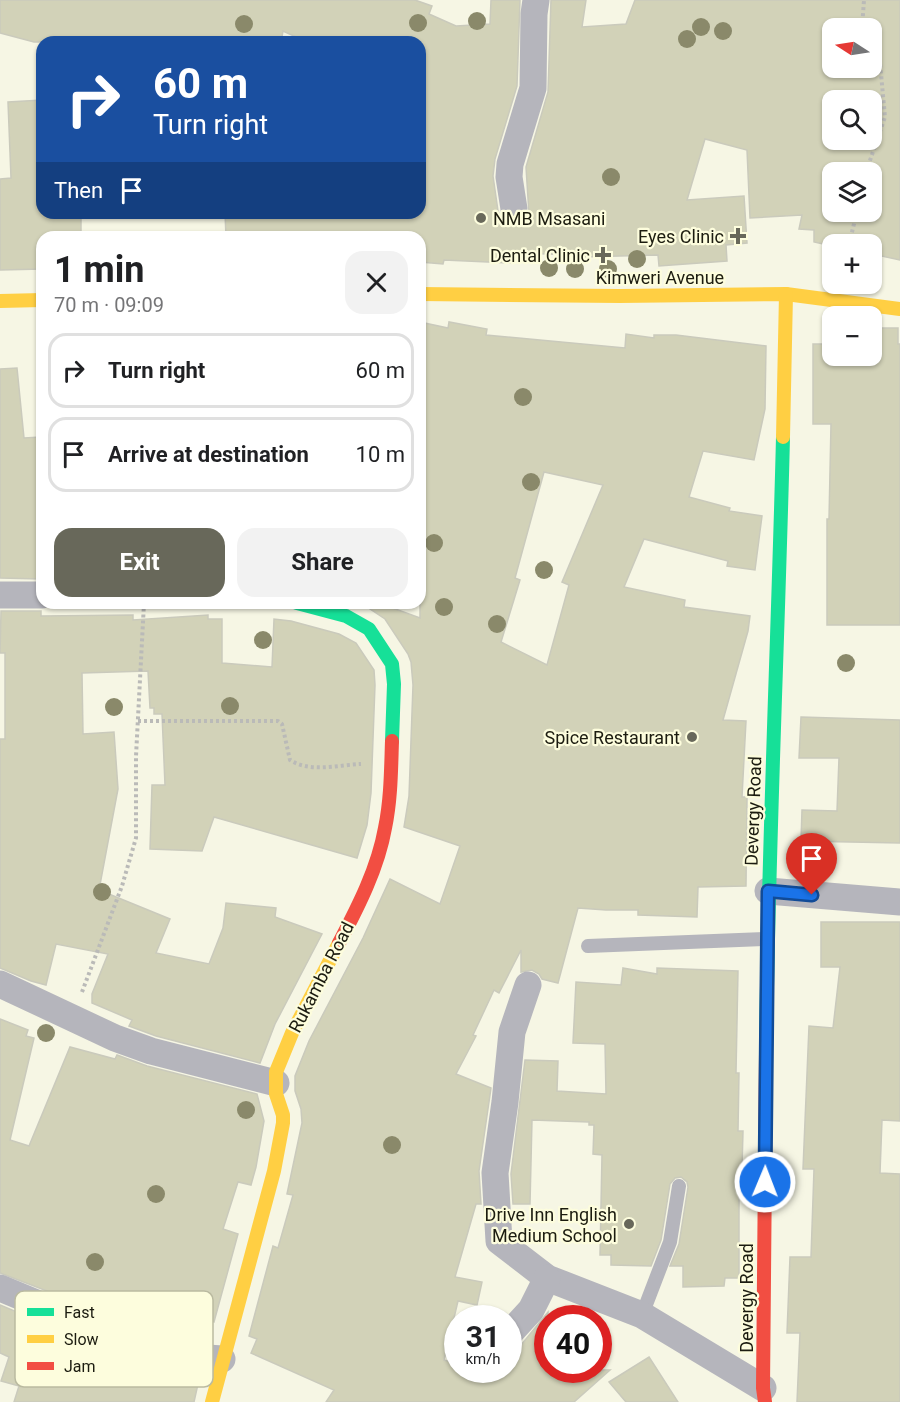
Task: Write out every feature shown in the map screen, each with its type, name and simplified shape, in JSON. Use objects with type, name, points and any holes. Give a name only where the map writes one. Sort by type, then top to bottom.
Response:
[{"type":"street","points":[[514,209],[509,177],[510,164],[533,88],[536,0]]},
{"type":"street","name":"Kimweri Avenue","points":[[426,294],[620,296],[786,294],[900,309]]},
{"type":"street","name":"Devergy Road","points":[[764,1395],[767,939],[779,616],[786,294]]},
{"type":"street","points":[[0,301],[36,300]]},
{"type":"street","points":[[0,595],[36,595]]},
{"type":"street","name":"Rukamba Road","points":[[212,1402],[281,1139],[283,1115],[276,1094],[276,1072],[283,1052],[346,929],[376,864],[385,829],[390,795],[394,684],[392,664],[369,629],[346,616],[320,609]]},
{"type":"street","points":[[768,891],[900,902]]},
{"type":"street","points":[[0,984],[115,1038],[151,1051],[276,1083]]},
{"type":"street","points":[[528,985],[512,1032],[506,1102],[495,1173],[499,1241],[547,1278],[642,1315],[764,1395]]},
{"type":"street","points":[[522,1320],[531,1310],[547,1278]]},
{"type":"street","points":[[0,1288],[15,1294]]},
{"type":"street","points":[[213,1358],[222,1359]]},
{"type":"lane","points":[[588,946],[767,939]]},
{"type":"lane","points":[[642,1315],[670,1242],[679,1186]]},
{"type":"path","points":[[863,18],[864,0]]},
{"type":"path","points":[[869,162],[885,117],[882,75]]},
{"type":"path","points":[[72,1016],[122,886],[136,838],[138,722],[144,609]]},
{"type":"path","points":[[138,722],[278,721],[282,724],[290,760],[298,765],[338,767],[368,764],[391,758]]},
{"type":"building","points":[[0,0],[415,0],[432,6],[429,14],[456,26],[490,24],[491,0],[520,0],[517,86],[495,159],[493,176],[501,218],[516,225],[524,221],[529,214],[526,167],[548,92],[551,0],[586,0],[582,27],[626,24],[635,0],[900,0],[900,260],[882,256],[882,234],[822,234],[822,244],[814,242],[814,230],[799,229],[802,215],[750,218],[747,150],[705,139],[687,200],[744,196],[747,243],[726,245],[727,261],[659,266],[658,255],[582,257],[582,255],[513,253],[512,263],[444,260],[443,264],[426,263],[426,231],[226,231],[225,219],[426,219],[426,36],[294,36],[283,31],[282,36],[36,36],[36,42],[0,33]]},
{"type":"building","points":[[36,100],[36,219],[81,219],[81,231],[36,231],[36,269],[0,270],[0,179],[11,178],[8,102]]},
{"type":"building","points":[[449,322],[487,329],[486,335],[625,348],[626,334],[654,338],[654,335],[676,335],[766,346],[765,409],[754,460],[703,451],[689,497],[730,508],[729,511],[762,516],[755,570],[727,566],[728,561],[644,539],[624,587],[685,600],[684,607],[750,616],[748,631],[723,720],[746,721],[742,797],[747,797],[746,886],[698,887],[697,917],[638,915],[638,910],[578,908],[558,983],[542,979],[532,970],[521,972],[521,950],[499,993],[494,990],[473,1035],[476,1036],[456,1074],[491,1088],[479,1171],[481,1204],[476,1204],[455,1277],[482,1282],[477,1305],[458,1301],[457,1305],[444,1305],[444,1383],[522,1383],[522,1344],[534,1329],[534,1383],[595,1383],[574,1402],[326,1402],[334,1390],[251,1353],[257,1339],[249,1336],[273,1246],[278,1248],[293,1195],[287,1194],[302,1123],[301,1109],[295,1091],[295,1076],[309,1041],[363,938],[390,879],[440,904],[460,846],[404,827],[409,796],[413,685],[411,662],[385,619],[370,609],[395,609],[420,618],[420,609],[426,609],[426,323],[448,328]],"holes":[[[544,472],[603,485],[562,582],[569,585],[547,665],[501,642],[520,580],[515,578]]]},
{"type":"building","points":[[882,328],[898,328],[898,344],[900,344],[900,625],[827,625],[827,519],[829,519],[831,424],[813,424],[813,344],[822,344],[822,366],[882,366]]},
{"type":"building","points":[[17,368],[24,438],[36,437],[36,579],[0,578],[0,369]]},
{"type":"building","points":[[1,611],[41,611],[41,616],[133,615],[133,620],[208,615],[208,619],[222,619],[222,663],[272,667],[274,619],[291,621],[339,634],[356,643],[374,670],[371,793],[367,825],[357,858],[214,817],[202,851],[150,849],[152,785],[165,785],[162,714],[154,714],[154,708],[150,708],[148,671],[82,673],[83,734],[114,732],[118,789],[99,890],[170,919],[156,953],[209,964],[223,928],[226,903],[276,908],[275,917],[322,934],[275,1024],[260,1063],[156,1036],[129,1026],[132,1020],[92,1003],[92,994],[108,954],[56,944],[46,985],[0,968],[0,739],[5,739],[5,653],[0,653]]},
{"type":"building","points":[[801,717],[900,720],[900,843],[801,841],[802,810],[837,811],[839,758],[799,758]]},
{"type":"building","points":[[821,922],[900,922],[900,1121],[882,1120],[880,1173],[900,1174],[900,1402],[797,1402],[800,1333],[787,1333],[790,1257],[811,1257],[814,1169],[803,1169],[809,1026],[833,1028],[840,967],[821,967]]},
{"type":"building","points":[[623,968],[657,974],[657,968],[738,971],[736,1073],[739,1073],[738,1131],[743,1131],[742,1168],[739,1168],[739,1278],[725,1278],[724,1286],[683,1287],[683,1266],[670,1266],[679,1244],[688,1187],[687,1182],[681,1177],[675,1178],[670,1184],[661,1240],[651,1266],[611,1265],[611,1255],[600,1255],[602,1155],[593,1154],[594,1125],[589,1125],[589,1122],[532,1120],[530,1204],[513,1204],[511,1174],[525,1060],[558,1061],[557,1091],[606,1094],[605,1044],[573,1043],[576,982],[621,985]]},
{"type":"building","points":[[0,1019],[28,1030],[26,1036],[34,1038],[10,1140],[29,1146],[70,1047],[115,1059],[117,1055],[147,1066],[257,1094],[264,1121],[256,1167],[251,1185],[238,1182],[223,1229],[238,1234],[214,1322],[213,1291],[47,1291],[0,1273]]},
{"type":"building","points":[[0,1305],[15,1311],[15,1385],[1,1381],[9,1357],[0,1353]]},
{"type":"building","points":[[649,1357],[678,1402],[626,1402],[610,1383]]},
{"type":"building","points":[[19,1387],[197,1387],[194,1402],[14,1402]]},
{"type":"traffic: fast","points":[[766,1054],[783,437]]},
{"type":"traffic: fast","points":[[320,609],[346,616],[369,629],[392,664],[394,684],[392,741]]},
{"type":"traffic: slow","points":[[426,294],[620,296],[786,294],[900,309]]},
{"type":"traffic: slow","points":[[783,437],[786,294]]},
{"type":"traffic: slow","points":[[0,301],[36,300]]},
{"type":"traffic: slow","points":[[212,1402],[274,1171],[283,1123],[283,1115],[276,1094],[276,1072],[292,1033],[339,943]]},
{"type":"traffic: jam","points":[[339,943],[366,887],[382,843],[390,795],[392,741]]},
{"type":"traffic: jam","points":[[765,1402],[763,1388],[766,1054]]},
{"type":"place","name":"NMB Msasani","points":[[481,218]]},
{"type":"place","name":"Eyes Clinic","points":[[738,236]]},
{"type":"place","name":"Dental Clinic","points":[[603,255]]},
{"type":"place","name":"Spice Restaurant","points":[[692,737]]},
{"type":"place","name":"Drive Inn English Medium School","points":[[629,1224]]},
{"type":"route","points":[[765,1182],[768,891],[812,895]]}]
